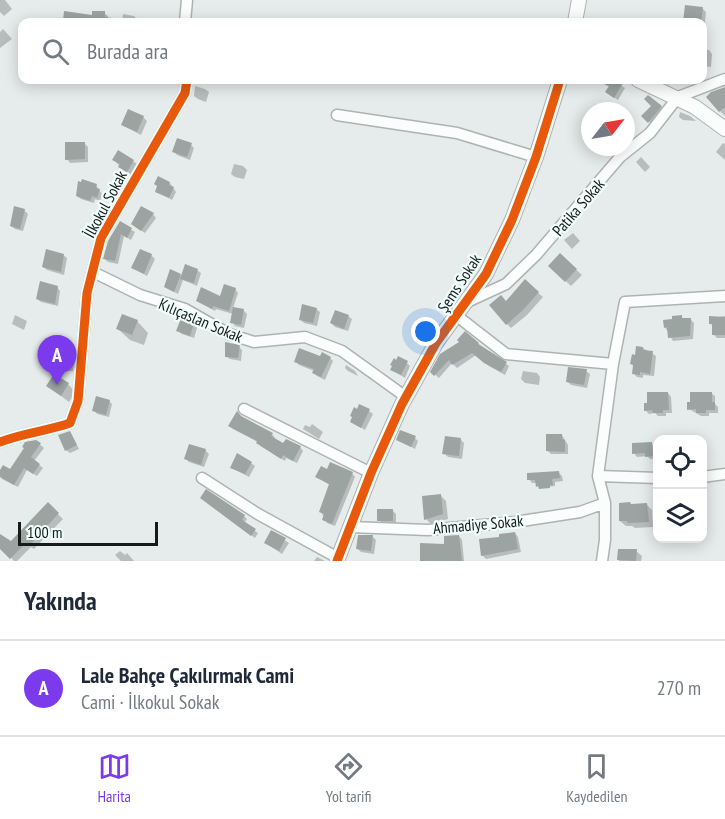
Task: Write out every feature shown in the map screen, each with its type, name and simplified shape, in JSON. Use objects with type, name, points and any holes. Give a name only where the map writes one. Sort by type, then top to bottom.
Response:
[{"type":"street","points":[[185,18],[187,0]]},
{"type":"street","points":[[576,18],[579,0]]},
{"type":"street","points":[[678,97],[725,79]]},
{"type":"street","name":"İlkokul Sokak","points":[[0,442],[21,434],[52,429],[70,423],[78,401],[87,293],[101,238],[185,93],[186,84]]},
{"type":"street","name":"Şems Sokak","points":[[338,560],[371,473],[406,397],[436,343],[486,274],[512,220],[536,158],[559,84]]},
{"type":"street","points":[[647,84],[678,97],[725,129]]},
{"type":"street","name":"Patika Sokak","points":[[466,302],[506,284],[536,255],[620,157],[650,133],[678,97]]},
{"type":"street","points":[[337,116],[457,133],[536,158]]},
{"type":"street","name":"Kılıçaslan Sokak","points":[[93,272],[140,294],[185,309],[229,334],[254,342],[305,337],[342,351],[406,397]]},
{"type":"street","points":[[602,561],[605,540],[605,503],[598,476],[613,364],[625,302],[725,296]]},
{"type":"street","points":[[457,316],[506,354],[613,364]]},
{"type":"street","points":[[244,409],[371,473]]},
{"type":"street","points":[[707,476],[725,474]]},
{"type":"street","points":[[598,476],[653,478]]},
{"type":"street","points":[[202,478],[258,514],[338,560]]},
{"type":"street","name":"Ahmadiye Sokak","points":[[350,527],[428,530],[504,523],[580,512],[605,503]]},
{"type":"building","points":[[685,5],[703,7],[702,18],[683,18]]},
{"type":"building","points":[[64,11],[92,15],[92,11],[105,11],[105,17],[112,18],[63,18]]},
{"type":"building","points":[[605,84],[622,84],[614,98],[605,92],[609,86]]},
{"type":"building","points":[[725,87],[725,107],[719,112],[706,97],[711,92]]},
{"type":"building","points":[[648,95],[662,106],[648,123],[641,116],[651,106],[644,99]]},
{"type":"building","points":[[128,109],[144,116],[137,132],[121,125]]},
{"type":"building","points":[[177,138],[192,143],[187,157],[172,152]]},
{"type":"building","points":[[65,142],[85,142],[85,159],[65,160]]},
{"type":"building","points":[[118,150],[134,160],[127,172],[118,167],[120,164],[112,160]]},
{"type":"building","points":[[158,176],[170,182],[169,185],[174,187],[169,198],[155,192],[157,186],[154,184]]},
{"type":"building","points":[[82,179],[97,184],[96,188],[100,189],[97,198],[92,196],[90,201],[76,196],[78,181],[81,182]]},
{"type":"building","points":[[14,206],[25,209],[20,229],[10,226]]},
{"type":"building","points":[[141,206],[154,213],[141,231],[131,224]]},
{"type":"building","points":[[120,221],[132,228],[127,238],[121,234],[115,261],[103,259],[108,241]]},
{"type":"building","points":[[46,249],[64,254],[61,272],[42,267]]},
{"type":"building","points":[[140,249],[152,254],[144,274],[131,268]]},
{"type":"building","points":[[560,253],[577,269],[565,282],[548,266]]},
{"type":"building","points":[[185,264],[198,269],[194,283],[180,279]]},
{"type":"building","points":[[170,269],[181,274],[174,292],[164,287]]},
{"type":"building","points":[[525,279],[539,292],[506,325],[489,305],[501,295],[506,301]]},
{"type":"building","points":[[40,281],[58,286],[55,304],[36,299]]},
{"type":"building","points":[[224,284],[236,288],[229,311],[213,306],[212,309],[196,301],[201,287],[220,296]]},
{"type":"building","points":[[302,304],[317,308],[313,323],[299,320]]},
{"type":"building","points":[[233,307],[244,309],[241,325],[230,323]]},
{"type":"building","points":[[335,310],[349,315],[344,329],[330,323]]},
{"type":"building","points":[[122,314],[138,320],[132,335],[116,329]]},
{"type":"building","points":[[682,315],[682,318],[691,318],[690,336],[668,338],[667,327],[664,328],[663,320]]},
{"type":"building","points":[[182,316],[194,323],[190,336],[176,331]]},
{"type":"building","points":[[709,316],[725,317],[725,335],[712,335]]},
{"type":"building","points":[[465,331],[478,344],[507,362],[501,372],[472,353],[452,365],[449,360],[434,376],[430,372],[440,354],[459,342],[457,340]]},
{"type":"building","points":[[225,342],[240,345],[238,358],[225,357]]},
{"type":"building","points":[[636,346],[643,347],[643,350],[653,351],[650,374],[640,372],[640,375],[632,374],[633,365],[630,364],[632,354],[635,355]]},
{"type":"building","points":[[299,348],[320,356],[322,352],[331,357],[321,377],[312,373],[314,369],[294,362]]},
{"type":"building","points":[[398,356],[408,361],[401,375],[390,370],[394,358],[396,360]]},
{"type":"building","points":[[568,367],[587,369],[584,385],[566,382]]},
{"type":"building","points":[[54,374],[69,383],[61,396],[46,386]]},
{"type":"building","points":[[647,392],[668,392],[669,410],[663,410],[663,413],[653,413],[652,410],[644,411]]},
{"type":"building","points":[[690,392],[712,392],[715,410],[696,413],[696,409],[687,410]]},
{"type":"building","points":[[96,396],[110,400],[106,415],[92,411]]},
{"type":"building","points":[[359,404],[370,409],[361,428],[350,422],[354,407],[357,409]]},
{"type":"building","points":[[237,411],[241,416],[273,433],[271,436],[283,443],[286,439],[301,446],[293,461],[283,455],[281,459],[256,443],[257,441],[228,426]]},
{"type":"building","points":[[400,430],[416,436],[411,447],[396,440]]},
{"type":"building","points":[[70,431],[77,445],[65,451],[58,435]]},
{"type":"building","points":[[546,434],[562,434],[562,439],[565,440],[565,452],[546,451]]},
{"type":"building","points":[[445,436],[461,438],[459,456],[442,454]]},
{"type":"building","points":[[36,440],[41,443],[31,457],[40,464],[33,474],[24,468],[14,485],[0,477],[3,465],[10,469],[24,448],[22,447],[25,442]]},
{"type":"building","points":[[652,442],[653,456],[645,457],[645,453],[632,454],[632,443]]},
{"type":"building","points":[[189,444],[206,449],[201,465],[184,459]]},
{"type":"building","points":[[237,453],[252,462],[245,474],[230,468]]},
{"type":"building","points":[[330,462],[353,472],[332,524],[322,520],[324,514],[319,512],[329,484],[315,477],[321,466],[327,469]]},
{"type":"building","points":[[559,471],[560,478],[552,479],[553,485],[550,485],[550,488],[539,489],[538,486],[536,487],[535,480],[527,480],[527,473]]},
{"type":"building","points":[[206,489],[245,515],[242,520],[256,529],[251,536],[200,498]]},
{"type":"building","points":[[441,494],[443,514],[424,520],[422,496]]},
{"type":"building","points":[[48,502],[59,513],[29,546],[26,543],[10,559],[0,549],[0,534],[11,541]]},
{"type":"building","points":[[630,502],[631,504],[647,503],[649,522],[619,521],[619,503]]},
{"type":"building","points":[[377,509],[393,509],[393,521],[377,521]]},
{"type":"building","points":[[271,530],[286,538],[279,551],[264,543]]},
{"type":"building","points":[[515,532],[518,549],[481,556],[479,539],[499,537],[499,534]]},
{"type":"building","points":[[358,535],[373,535],[371,551],[356,549]]},
{"type":"building","points":[[459,535],[462,561],[420,561],[420,543],[444,544],[444,536]]},
{"type":"building","points":[[618,549],[637,549],[636,561],[617,560]]},
{"type":"cycle path","points":[[0,442],[70,423],[78,401],[87,293],[101,238],[185,93],[186,84]]},
{"type":"cycle path","points":[[337,561],[371,473],[402,404],[436,343],[486,274],[512,220],[536,157],[559,84]]},
{"type":"place","name":"Lale Bahçe Çakılırmak Cami","points":[[57,385]]}]
